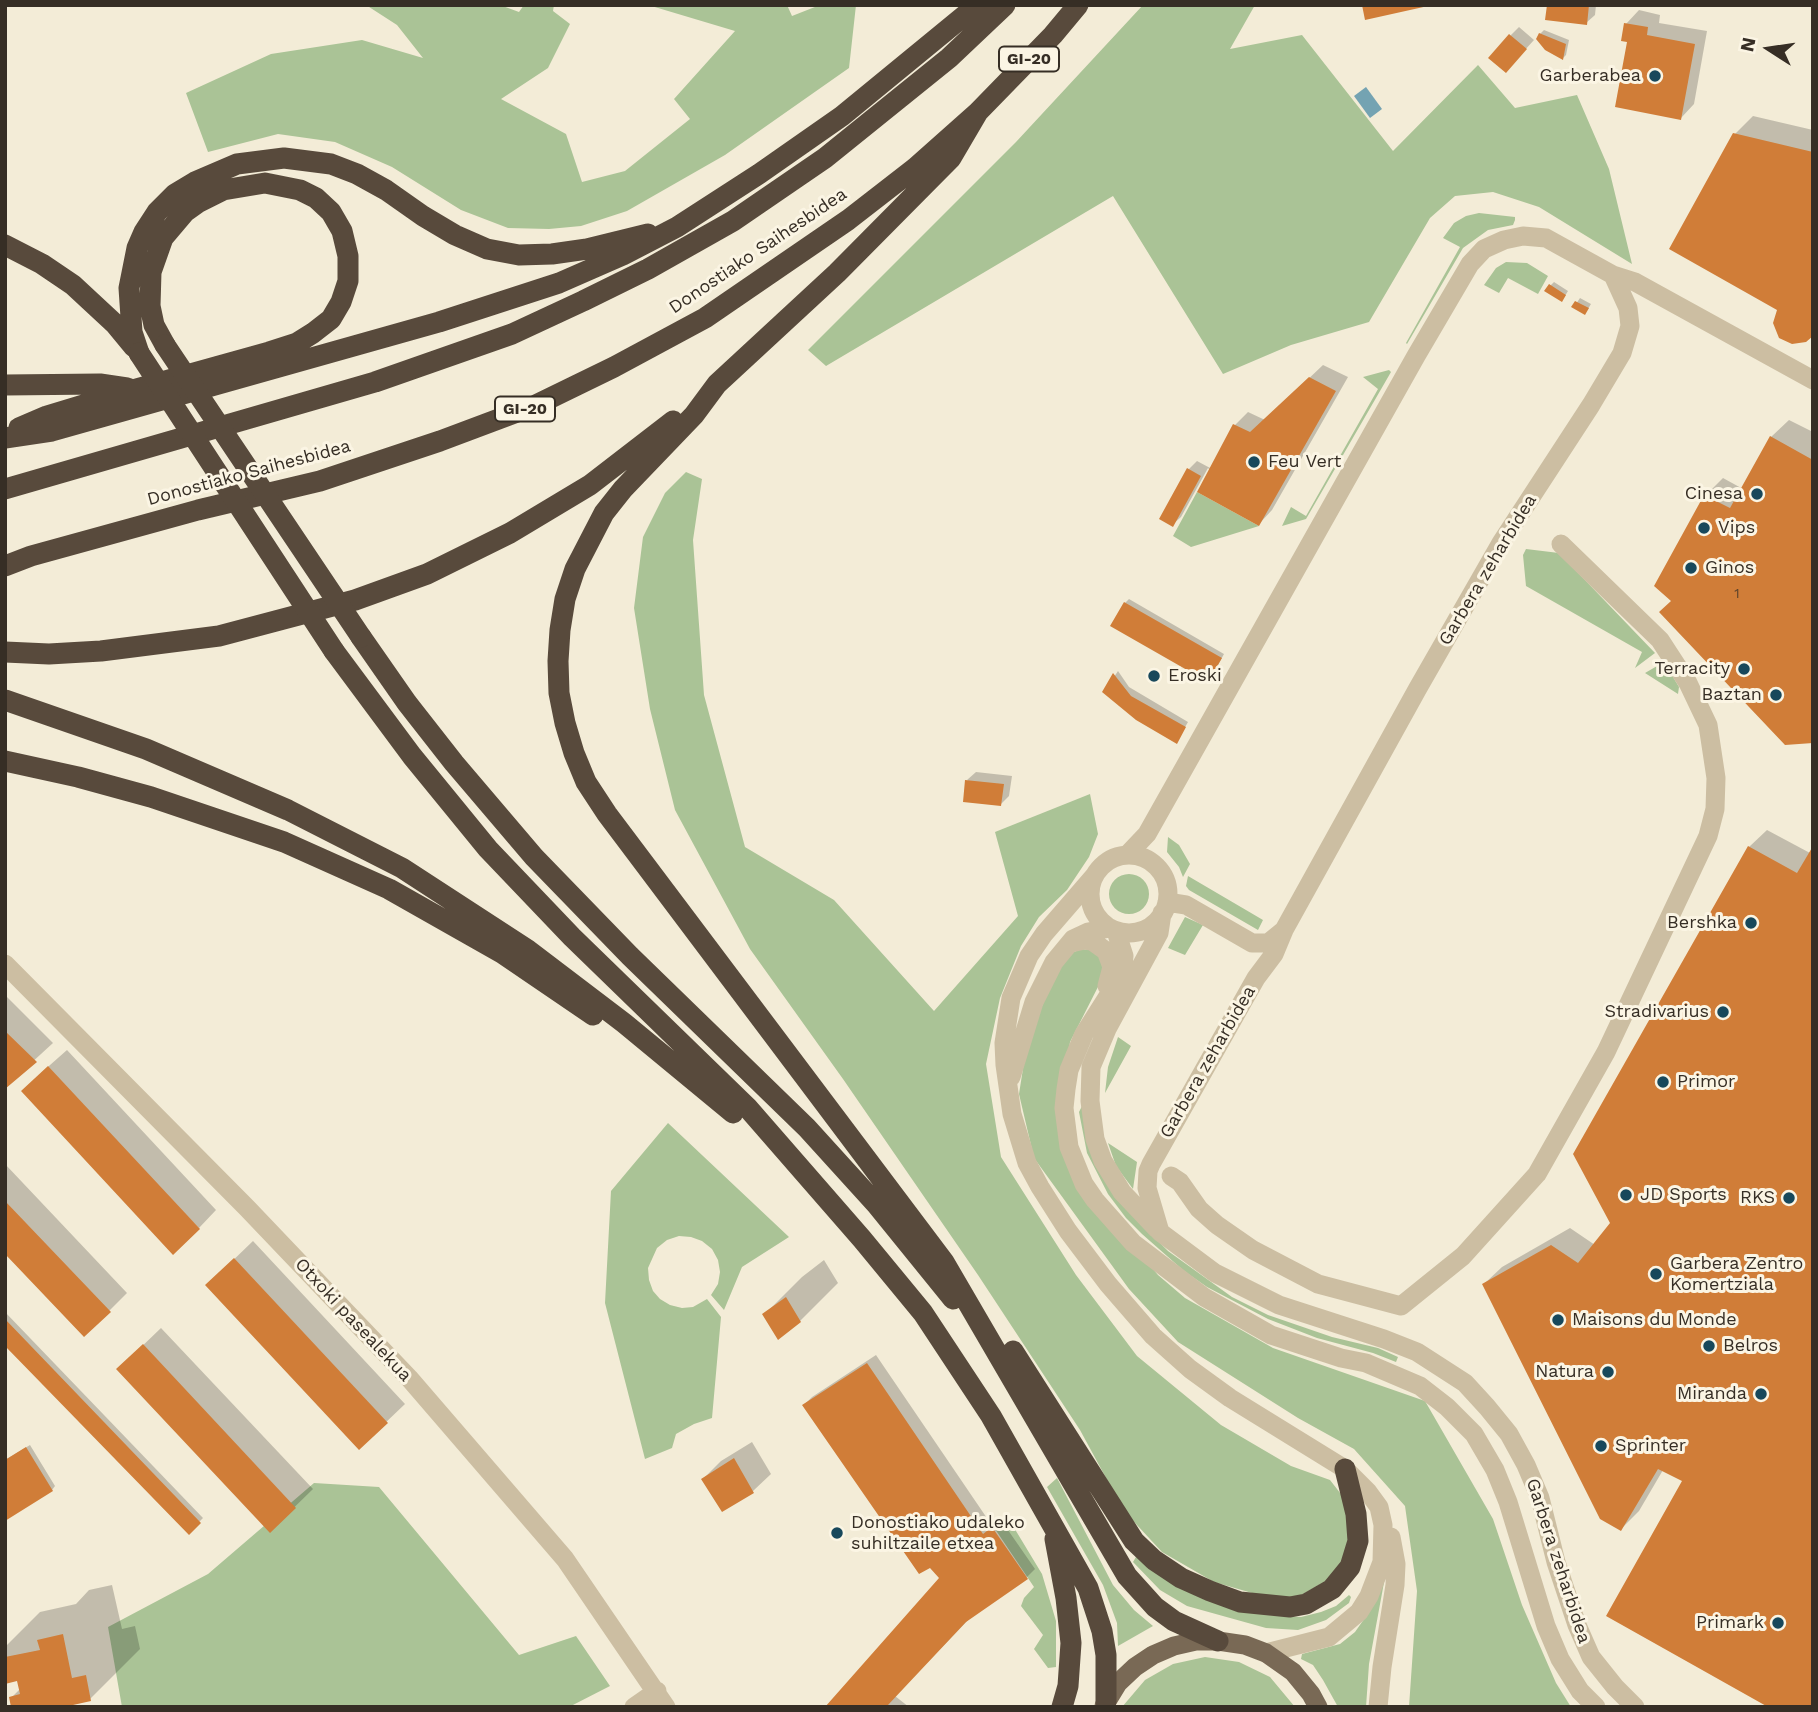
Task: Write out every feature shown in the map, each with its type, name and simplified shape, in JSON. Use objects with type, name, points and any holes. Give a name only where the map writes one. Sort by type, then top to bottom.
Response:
[{"type":"highway","points":[[5,436],[52,431],[501,303],[559,283],[623,256],[677,226],[842,116],[970,11],[988,5]]},
{"type":"highway","name":"GI-20","points":[[5,489],[375,383],[512,334],[583,302],[733,221],[825,158],[949,58],[1005,5]]},
{"type":"highway","name":"Donostiako Saihesbidea","points":[[5,566],[31,556],[186,514],[320,481],[536,405],[614,367],[715,311],[848,220],[915,168],[978,112],[1078,5]]},
{"type":"highway","points":[[5,652],[49,653],[128,648],[219,636],[355,600],[426,574],[510,533],[590,485],[717,384],[898,214],[951,158],[978,112]]},
{"type":"highway","points":[[138,353],[132,332],[130,288],[137,248],[144,232],[157,212],[175,194],[237,164],[284,158],[331,164],[357,173],[455,235],[487,248],[519,255],[552,254],[587,248],[677,226]]},
{"type":"highway","points":[[5,436],[47,416],[136,389],[297,343],[331,319],[341,302],[348,281],[348,256],[342,231],[331,212],[316,198],[300,190],[265,183],[223,190],[185,212],[163,238],[151,272],[150,306],[154,325],[165,345],[360,637],[430,733],[534,857],[630,956],[807,1128],[906,1239],[1003,1360]]},
{"type":"highway","points":[[5,245],[42,264],[73,285],[115,324],[138,353],[334,651],[419,764],[488,849],[572,937],[747,1107],[923,1313],[991,1416],[1078,1568],[1096,1609],[1106,1655],[1105,1704]]},
{"type":"highway","points":[[5,385],[100,384],[136,389]]},
{"type":"highway","points":[[717,384],[694,415],[623,489],[604,513],[575,569],[559,630],[559,692],[565,723],[586,782],[607,814],[1017,1356],[1134,1541],[1154,1560],[1181,1578],[1240,1602],[1290,1607],[1320,1598],[1343,1578],[1350,1567],[1358,1541],[1356,1514],[1345,1469]]},
{"type":"highway","points":[[5,700],[146,749],[288,810],[402,868],[528,950],[717,1098],[773,1150],[799,1169]]},
{"type":"highway","points":[[5,761],[151,797],[284,842],[389,889],[502,953],[717,1098]]},
{"type":"highway","points":[[944,1262],[1127,1576],[1155,1607],[1174,1621],[1196,1633],[1218,1640]]},
{"type":"highway","points":[[1052,1523],[1071,1643],[1068,1686],[1062,1707]]},
{"type":"main road","points":[[1105,1704],[1118,1683],[1153,1655],[1174,1646],[1218,1640],[1245,1645],[1266,1653],[1293,1672],[1311,1693],[1318,1707]]},
{"type":"street","points":[[1378,1707],[1381,1667],[1395,1585],[1393,1544],[1379,1507],[1345,1469],[1230,1398],[1190,1368],[1153,1336],[1100,1273],[1040,1187],[1018,1137],[1008,1088],[1004,1043],[1011,998],[1019,977],[1044,934],[1109,860],[1128,854],[1147,834],[1470,264],[1484,249],[1503,240],[1523,236],[1546,238],[1613,275],[1635,282],[1813,380]]},
{"type":"street","name":"Garbera zeharbidea","points":[[1613,275],[1628,308],[1630,326],[1622,354],[1501,543],[1284,930],[1275,954],[1256,978],[1147,1171],[1147,1188],[1160,1232],[1215,1273],[1279,1305],[1417,1352],[1465,1383],[1509,1434],[1526,1465],[1540,1498],[1556,1562],[1577,1625],[1591,1657],[1635,1707]]},
{"type":"street","points":[[1171,1176],[1180,1182],[1199,1209],[1253,1250],[1318,1284],[1401,1306],[1463,1256],[1536,1174],[1606,1052],[1708,836],[1715,809],[1716,778],[1708,724],[1688,683],[1660,640],[1561,544]]},
{"type":"street","points":[[1128,854],[1145,858],[1159,869],[1167,884],[1165,908],[1159,933],[1107,1029],[1091,1067],[1090,1101],[1094,1139],[1103,1161],[1122,1192],[1160,1232]]},
{"type":"street","points":[[1095,875],[1090,894],[1092,908],[1099,919],[1113,929],[1123,947],[1124,965],[1118,983],[1096,1014]]},
{"type":"street","points":[[1008,1088],[1034,1002],[1054,961],[1067,944],[1088,932],[1113,929],[1129,933],[1142,930],[1154,924],[1165,908],[1186,905],[1252,943],[1268,943],[1284,930]]},
{"type":"street","points":[[1067,944],[1092,941],[1100,945],[1110,959],[1111,976],[1069,1070],[1064,1108],[1069,1147],[1075,1166],[1095,1200],[1133,1243],[1204,1297],[1271,1335],[1392,1372],[1420,1386],[1447,1407],[1474,1434],[1495,1470],[1520,1538],[1546,1626],[1560,1659],[1580,1691],[1596,1707]]},
{"type":"street","name":"Otxoki pasealekua","points":[[5,964],[228,1189],[409,1378],[565,1559],[662,1699]]},
{"type":"street","points":[[1266,1653],[1329,1637],[1359,1612],[1369,1596],[1382,1562],[1383,1525],[1379,1507]]},
{"type":"street","points":[[634,1707],[662,1699]]},
{"type":"green space","points":[[366,5],[500,5],[519,12],[524,5],[554,5],[553,11],[570,24],[548,68],[501,99],[566,134],[582,182],[625,171],[690,119],[674,99],[735,31],[648,5],[787,5],[792,16],[820,5],[856,5],[849,68],[725,155],[627,211],[581,226],[549,229],[508,228],[461,210],[392,167],[335,142],[278,134],[208,152],[186,93],[271,54],[362,40],[423,58],[397,25]]},
{"type":"green space","points":[[1143,5],[1255,5],[1230,49],[1302,35],[1393,151],[1478,65],[1515,108],[1577,95],[1609,169],[1632,264],[1539,207],[1493,192],[1455,196],[1430,218],[1369,322],[1291,345],[1223,374],[1113,196],[826,366],[808,350],[1016,142]]},
{"type":"green space","points":[[1479,213],[1515,217],[1515,220],[1513,225],[1488,230],[1463,248],[1407,344],[1460,247],[1443,238],[1454,223]]},
{"type":"green space","points":[[1506,262],[1527,263],[1548,276],[1538,294],[1508,278],[1499,293],[1484,285],[1496,268]]},
{"type":"green space","points":[[1389,370],[1391,372],[1306,519],[1282,526],[1291,507],[1306,516],[1378,389],[1363,377]]},
{"type":"green space","points":[[686,472],[702,479],[693,540],[704,695],[745,847],[834,900],[934,1011],[1018,916],[995,832],[1090,794],[1098,834],[1089,857],[1067,890],[1039,917],[1021,946],[1000,998],[986,1064],[1001,1157],[1076,1275],[1137,1356],[1221,1425],[1291,1466],[1330,1480],[1344,1498],[1353,1548],[1340,1573],[1296,1598],[1259,1595],[1214,1582],[1162,1552],[1124,1511],[1080,1430],[978,1275],[750,949],[675,810],[650,709],[634,608],[643,537],[665,493]]},
{"type":"green space","points":[[1197,492],[1259,526],[1191,547],[1173,536]]},
{"type":"green space","points":[[1526,549],[1559,553],[1655,653],[1635,668],[1642,652],[1526,586],[1523,555]]},
{"type":"green space","points":[[1664,662],[1679,687],[1678,694],[1645,673]]},
{"type":"green space","points":[[1168,837],[1179,845],[1190,864],[1183,877],[1167,852]]},
{"type":"green space","points":[[1129,874],[1137,875],[1143,880],[1148,886],[1148,902],[1143,908],[1137,913],[1129,914],[1121,913],[1115,908],[1110,902],[1109,894],[1110,886],[1115,880],[1121,875]]},
{"type":"green space","points":[[1188,876],[1263,920],[1258,930],[1189,890],[1186,886]]},
{"type":"green space","points":[[1185,917],[1203,925],[1185,955],[1168,948]]},
{"type":"green space","points":[[1081,949],[1091,950],[1099,956],[1104,966],[1102,979],[1070,1042],[1060,1129],[1105,1211],[1158,1275],[1185,1298],[1273,1348],[1425,1401],[1493,1519],[1522,1605],[1556,1683],[1571,1707],[1409,1707],[1417,1591],[1405,1506],[1354,1449],[1298,1418],[1178,1342],[1129,1289],[1034,1158],[1019,1094],[1027,1043],[1062,957]]},
{"type":"green space","points":[[1118,1037],[1131,1046],[1105,1093],[1108,1067]]},
{"type":"green space","points":[[1082,1106],[1140,1223],[1168,1251],[1232,1297],[1268,1315],[1332,1337],[1378,1348],[1398,1357],[1396,1362],[1317,1338],[1268,1319],[1207,1287],[1184,1271],[1126,1218],[1108,1194],[1087,1153],[1079,1112]]},
{"type":"green space","points":[[668,1123],[789,1237],[742,1267],[724,1310],[711,1295],[718,1284],[720,1272],[712,1249],[702,1241],[679,1236],[667,1240],[657,1248],[648,1268],[653,1291],[660,1299],[682,1308],[693,1307],[707,1299],[721,1317],[712,1418],[676,1434],[672,1448],[645,1459],[605,1303],[611,1191]]},
{"type":"green space","points":[[1108,1143],[1137,1162],[1133,1189],[1116,1166]]},
{"type":"green space","points":[[1057,1478],[1113,1585],[1134,1610],[1153,1626],[1118,1646],[1117,1623],[1103,1585],[1047,1487]]},
{"type":"green space","points":[[314,1483],[379,1487],[519,1655],[576,1636],[610,1686],[569,1707],[122,1707],[108,1627],[208,1574]]},
{"type":"green space","points":[[998,1522],[1013,1526],[1042,1574],[1056,1621],[1056,1667],[1048,1668],[1034,1649],[1043,1635],[1021,1606],[1034,1587],[993,1526]]},
{"type":"green space","points":[[1136,1557],[1269,1615],[1301,1617],[1336,1606],[1349,1595],[1351,1597],[1349,1603],[1326,1620],[1298,1630],[1266,1628],[1187,1606],[1160,1590],[1133,1562]]},
{"type":"green space","points":[[1385,1577],[1369,1664],[1366,1707],[1338,1707],[1313,1665],[1301,1659],[1302,1654],[1340,1644],[1355,1632],[1369,1612]]},
{"type":"green space","points":[[1205,1657],[1239,1662],[1270,1677],[1295,1707],[1122,1707],[1145,1680],[1173,1664]]},
{"type":"water","points":[[1366,87],[1382,109],[1370,118],[1354,96]]},
{"type":"building","points":[[1362,5],[1428,5],[1428,6],[1365,20]]},
{"type":"building","points":[[1547,5],[1589,5],[1587,25],[1545,20]]},
{"type":"building","name":"Garberabea","points":[[1624,23],[1648,27],[1647,35],[1695,44],[1681,120],[1615,107],[1627,42],[1621,41]]},
{"type":"building","points":[[1539,33],[1566,44],[1563,60],[1545,50],[1536,39]]},
{"type":"building","points":[[1509,34],[1527,49],[1506,73],[1488,58]]},
{"type":"building","points":[[1733,133],[1813,152],[1813,336],[1806,342],[1792,344],[1779,338],[1773,323],[1777,310],[1669,249]]},
{"type":"building","points":[[1549,284],[1566,295],[1562,302],[1544,291]]},
{"type":"building","points":[[1575,301],[1589,308],[1585,315],[1571,307]]},
{"type":"building","name":"Feu Vert","points":[[1309,377],[1336,391],[1259,526],[1197,492],[1233,424],[1250,432]]},
{"type":"building","points":[[1770,436],[1813,460],[1813,743],[1785,745],[1659,612],[1671,601],[1654,586],[1704,495],[1730,508]]},
{"type":"building","points":[[1187,468],[1201,476],[1173,527],[1159,519]]},
{"type":"building","points":[[1124,602],[1222,658],[1208,682],[1110,626]]},
{"type":"building","points":[[1113,673],[1131,696],[1186,727],[1177,744],[1136,720],[1102,692]]},
{"type":"building","points":[[965,780],[1004,784],[1001,806],[963,802]]},
{"type":"building","name":"Garbera Zentro Komertziala","points":[[1748,846],[1797,873],[1813,846],[1813,1707],[1768,1707],[1606,1616],[1682,1481],[1658,1469],[1621,1531],[1600,1519],[1482,1284],[1551,1245],[1578,1263],[1610,1223],[1573,1154]]},
{"type":"building","points":[[5,1031],[37,1062],[5,1089]]},
{"type":"building","points":[[48,1066],[200,1229],[173,1255],[21,1091]]},
{"type":"building","points":[[5,1201],[111,1312],[84,1337],[5,1254]]},
{"type":"building","points":[[234,1258],[388,1423],[359,1450],[205,1285]]},
{"type":"building","points":[[786,1297],[801,1322],[778,1340],[762,1314]]},
{"type":"building","points":[[5,1319],[201,1523],[189,1535],[5,1346]]},
{"type":"building","points":[[143,1344],[296,1508],[270,1533],[116,1369]]},
{"type":"building","points":[[867,1363],[983,1534],[992,1527],[1028,1579],[966,1622],[888,1705],[890,1707],[825,1707],[939,1578],[930,1568],[919,1574],[802,1405]]},
{"type":"building","points":[[26,1447],[53,1491],[5,1521],[5,1460]]},
{"type":"building","points":[[734,1458],[754,1493],[722,1512],[701,1479]]},
{"type":"building","points":[[63,1634],[72,1678],[86,1675],[91,1701],[64,1707],[11,1707],[9,1697],[20,1694],[17,1681],[5,1684],[5,1657],[40,1650],[37,1640]]},
{"type":"place","name":"Garberabea","points":[[1655,76]]},
{"type":"place","name":"Feu Vert","points":[[1254,462]]},
{"type":"place","name":"Cinesa","points":[[1757,494]]},
{"type":"place","name":"Vips","points":[[1704,528]]},
{"type":"place","name":"Ginos","points":[[1691,568]]},
{"type":"place","name":"Terracity","points":[[1744,669]]},
{"type":"place","name":"Eroski","points":[[1154,676]]},
{"type":"place","name":"Baztan","points":[[1776,695]]},
{"type":"place","name":"Bershka","points":[[1751,923]]},
{"type":"place","name":"Stradivarius","points":[[1723,1012]]},
{"type":"place","name":"Primor","points":[[1663,1082]]},
{"type":"place","name":"JD Sports","points":[[1626,1195]]},
{"type":"place","name":"RKS","points":[[1789,1198]]},
{"type":"place","name":"Garbera Zentro Komertziala","points":[[1656,1274]]},
{"type":"place","name":"Maisons du Monde","points":[[1558,1320]]},
{"type":"place","name":"Belros","points":[[1709,1346]]},
{"type":"place","name":"Natura","points":[[1608,1372]]},
{"type":"place","name":"Miranda","points":[[1761,1394]]},
{"type":"place","name":"Sprinter","points":[[1601,1446]]},
{"type":"place","name":"Donostiako udaleko suhiltzaile etxea","points":[[837,1533]]},
{"type":"place","name":"Primark","points":[[1778,1623]]}]
